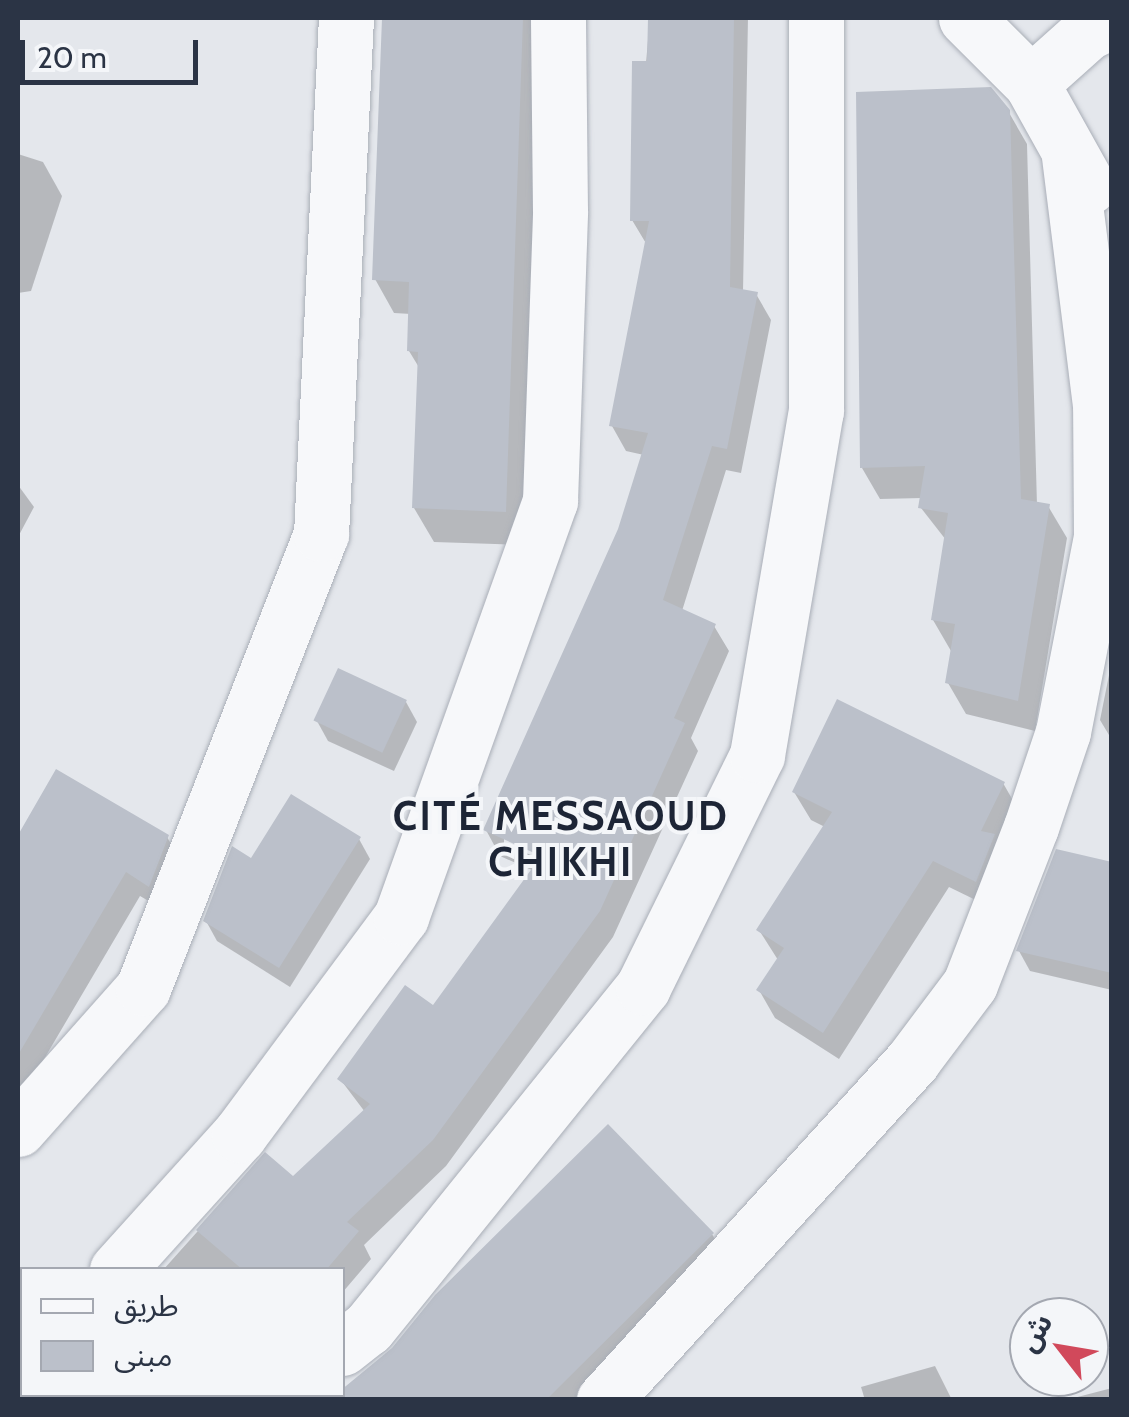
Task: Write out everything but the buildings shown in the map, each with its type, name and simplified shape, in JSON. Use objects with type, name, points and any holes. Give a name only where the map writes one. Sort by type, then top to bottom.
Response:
[{"type":"street","points":[[18,1130],[143,988],[322,534],[346,18]]},
{"type":"street","points":[[120,1267],[240,1136],[401,917],[550,501],[560,211],[558,18]]},
{"type":"street","points":[[345,1346],[368,1328],[643,987],[757,755],[816,411],[816,18]]},
{"type":"street","points":[[966,18],[1032,83],[1068,156],[1112,222]]},
{"type":"street","points":[[1032,83],[1088,32],[1112,20]]},
{"type":"street","points":[[604,1400],[914,1060],[970,984],[1032,828],[1064,732],[1101,536],[1100,405],[1068,156]]},
{"type":"district","name":"CITÉ MESSAOUD CHIKHI","points":[[561,839]]}]
